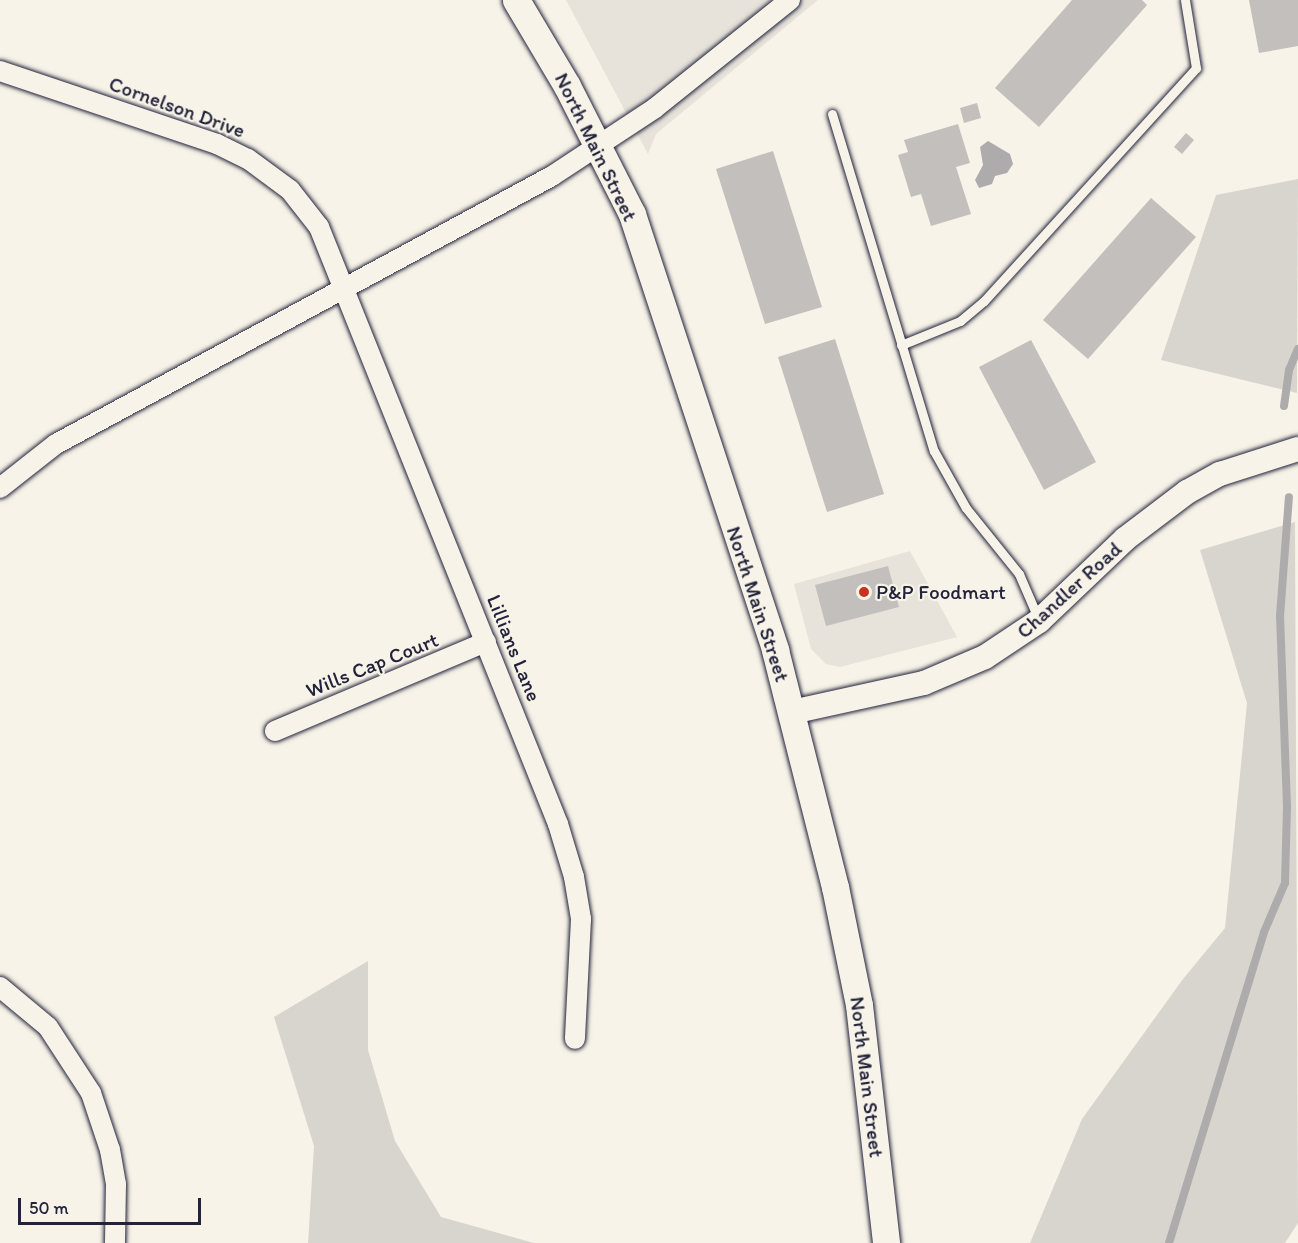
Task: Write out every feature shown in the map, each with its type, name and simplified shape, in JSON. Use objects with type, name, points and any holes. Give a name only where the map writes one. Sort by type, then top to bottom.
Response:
[{"type":"main road","name":"North Main Street","points":[[516,0],[598,146],[632,214],[718,468],[792,712],[859,1005],[886,1243]]},
{"type":"street","points":[[0,488],[56,444],[552,176],[655,108],[790,0]]},
{"type":"street","name":"Cornelson Drive","points":[[0,71],[217,144],[248,159],[290,190],[312,217],[344,288]]},
{"type":"street","name":"Lillians Lane","points":[[344,288],[558,824],[574,878],[581,952],[575,1039]]},
{"type":"street","name":"Chandler Road","points":[[792,712],[841,704],[954,672],[985,657],[1039,621],[1125,540],[1187,492],[1221,474],[1298,449]]},
{"type":"street","name":"Wills Cap Court","points":[[275,730],[486,642]]},
{"type":"street","points":[[0,987],[48,1027],[91,1093],[110,1150],[116,1184],[115,1243]]},
{"type":"lane","points":[[901,345],[960,321],[984,301],[1196,68],[1185,0]]},
{"type":"lane","points":[[832,114],[934,451],[948,482],[1019,574],[1039,621]]},
{"type":"shaded area","points":[[566,0],[818,0],[656,134],[648,154]]},
{"type":"shaded area","points":[[988,141],[1010,154],[1013,164],[1007,173],[995,176],[992,184],[979,188],[975,180],[983,165],[980,147]]},
{"type":"shaded area","points":[[1298,179],[1297,393],[1161,360],[1216,195]]},
{"type":"shaded area","points":[[1295,522],[1298,1223],[1285,1243],[1030,1243],[1082,1119],[1183,979],[1225,928],[1247,703],[1200,550]]},
{"type":"shaded area","points":[[910,551],[957,637],[840,667],[826,664],[811,649],[794,584]]},
{"type":"shaded area","points":[[368,961],[368,1050],[395,1141],[441,1217],[534,1243],[308,1243],[314,1146],[274,1017]]},
{"type":"building","points":[[1072,0],[1142,0],[1147,5],[1039,127],[995,88]]},
{"type":"building","points":[[1249,0],[1298,0],[1298,46],[1259,53]]},
{"type":"building","points":[[977,103],[981,118],[964,123],[960,108]]},
{"type":"building","points":[[958,124],[970,163],[956,167],[971,214],[931,226],[921,194],[911,197],[898,155],[908,152],[904,140]]},
{"type":"building","points":[[1186,133],[1194,140],[1182,154],[1174,147]]},
{"type":"building","points":[[773,151],[822,307],[765,324],[716,169]]},
{"type":"building","points":[[1151,198],[1196,237],[1088,359],[1043,320]]},
{"type":"building","points":[[835,339],[884,494],[827,512],[778,357]]},
{"type":"building","points":[[1031,340],[1096,462],[1044,490],[979,367]]},
{"type":"building","points":[[888,566],[899,607],[826,626],[815,585]]},
{"type":"waterway","points":[[1284,406],[1289,370],[1298,349]]},
{"type":"waterway","points":[[1169,1243],[1264,932],[1285,883],[1287,806],[1280,616],[1289,497]]},
{"type":"place","name":"P&P Foodmart","points":[[864,592]]}]
